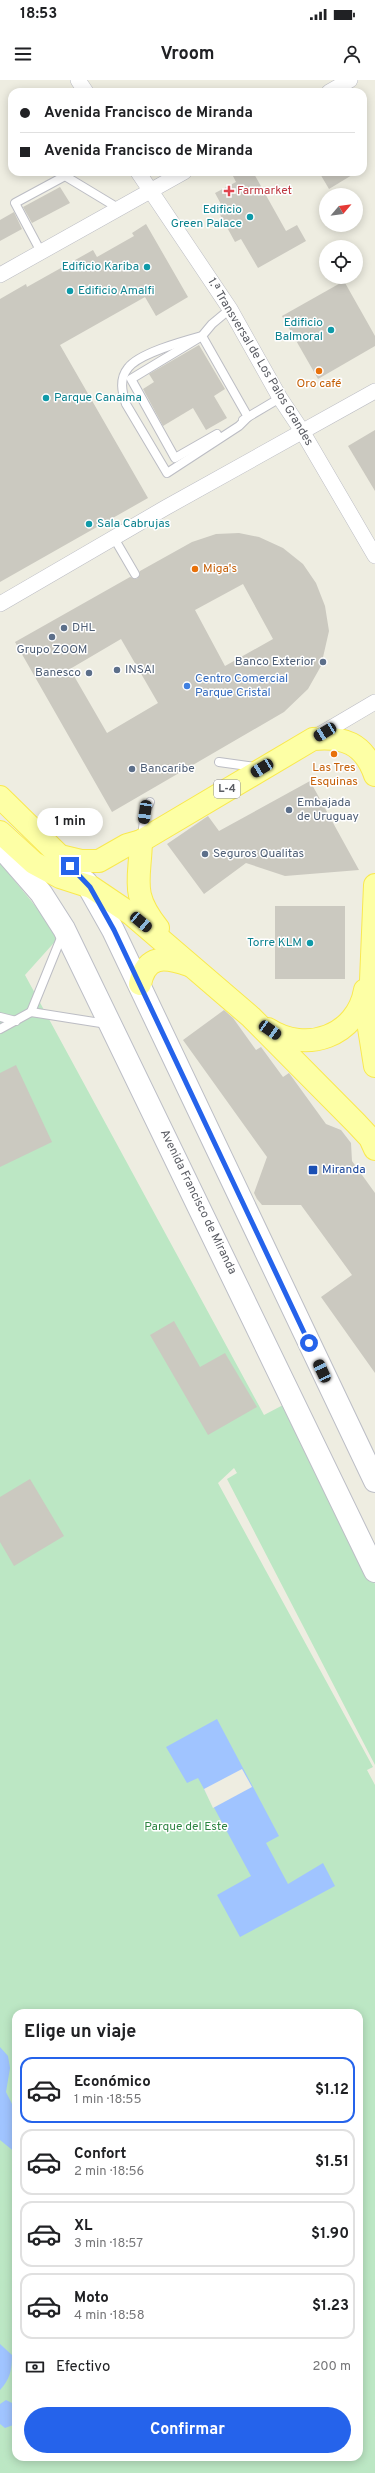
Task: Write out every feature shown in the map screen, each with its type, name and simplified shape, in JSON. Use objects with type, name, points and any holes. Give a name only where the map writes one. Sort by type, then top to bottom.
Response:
[{"type":"main road","name":"L-4","points":[[60,856],[81,862],[99,861],[127,845],[141,841],[313,739],[333,737],[345,740],[362,752],[375,775]]},
{"type":"main road","name":"L-4","points":[[0,796],[90,887],[131,914],[194,966],[251,1017],[356,1123],[370,1138],[375,1149]]},
{"type":"main road","name":"L-4","points":[[0,832],[34,863],[60,877],[90,887],[140,984]]},
{"type":"main road","name":"L-4","points":[[141,841],[137,877],[139,895],[143,904],[161,931],[194,966]]},
{"type":"main road","name":"Avenida Francisco de Miranda","points":[[0,846],[40,893],[64,929],[112,1025],[375,1570]]},
{"type":"main road","name":"L-4","points":[[375,884],[370,956],[369,1028],[375,1066]]},
{"type":"main road","name":"L-4","points":[[251,1017],[280,1036],[290,1040],[317,1039],[337,1033],[345,1027],[359,1009],[364,996],[370,956]]},
{"type":"main road","name":"L-4","points":[[140,984],[143,972],[156,960],[169,958],[194,966]]},
{"type":"main road","points":[[140,984],[375,1481]]},
{"type":"street","points":[[336,88],[350,80]]},
{"type":"street","name":"1.ª Transversal de Los Palos Grandes","points":[[141,176],[230,309],[280,398],[302,431],[375,556]]},
{"type":"street","points":[[0,275],[177,176]]},
{"type":"street","points":[[0,604],[302,431],[375,391]]},
{"type":"street","points":[[313,739],[375,702]]},
{"type":"lane","points":[[41,252],[15,203],[61,176]]},
{"type":"lane","points":[[67,176],[118,208]]},
{"type":"lane","points":[[230,309],[212,324],[202,336],[131,379],[175,458],[280,398]]},
{"type":"lane","points":[[202,336],[172,344],[128,367],[123,376],[122,392],[126,404],[167,473],[239,426],[248,417]]},
{"type":"lane","points":[[202,336],[248,417]]},
{"type":"lane","points":[[114,538],[134,574]]},
{"type":"lane","points":[[219,762],[262,768]]},
{"type":"lane","points":[[141,841],[145,812],[150,802]]},
{"type":"lane","points":[[0,1029],[31,1012],[64,929]]},
{"type":"lane","points":[[31,1012],[112,1025]]},
{"type":"lane","points":[[0,1017],[16,1021]]},
{"type":"green space","name":"Parque del Este","points":[[0,863],[60,936],[25,975],[264,1415],[285,1404],[375,1584],[375,1765],[227,1479],[237,1473],[234,1468],[218,1483],[373,1767],[367,1770],[375,1785],[375,2473],[0,2473]]},
{"type":"water","points":[[217,1719],[279,1836],[266,1843],[288,1884],[323,1863],[335,1886],[240,1937],[217,1895],[251,1876],[198,1778],[187,1783],[166,1747]]},
{"type":"water","points":[[0,2047],[8,2056],[10,2068],[6,2092],[12,2104],[12,2150],[0,2140]]},
{"type":"water","points":[[0,2344],[12,2355],[12,2365],[10,2374],[0,2390]]},
{"type":"water","points":[[6,2400],[12,2403],[12,2425],[5,2428],[0,2424],[0,2404]]},
{"type":"pier","points":[[242,1769],[252,1787],[213,1808],[204,1789]]},
{"type":"building","name":"Edificio Green Palace","points":[[233,176],[255,176],[286,231],[297,225],[306,241],[258,268],[241,239],[235,242],[217,209],[222,206],[215,193],[236,182]]},
{"type":"building","points":[[321,176],[350,176],[328,188]]},
{"type":"building","points":[[60,187],[70,203],[32,223],[23,207]]},
{"type":"building","points":[[14,212],[22,229],[0,241],[0,220]]},
{"type":"building","name":"Parque Canaima","points":[[146,224],[188,297],[156,316],[145,297],[60,345],[148,498],[0,582],[0,299],[26,284],[27,287],[93,250],[97,257],[134,236],[132,233]]},
{"type":"building","name":"Edificio Balmoral","points":[[339,284],[346,284],[375,336],[375,346],[318,379],[282,316]]},
{"type":"building","points":[[199,345],[225,389],[214,396],[227,418],[206,430],[193,408],[163,426],[143,389],[154,382],[149,374]]},
{"type":"building","points":[[375,430],[375,491],[348,446]]},
{"type":"building","name":"Centro Comercial Parque Cristal","points":[[239,533],[259,537],[283,548],[303,564],[316,583],[325,606],[329,631],[321,666],[308,689],[284,712],[112,812],[15,642],[130,577],[137,579],[140,571],[192,542],[216,534]],"holes":[[[243,584],[273,639],[225,666],[195,610]],[[121,639],[158,703],[107,733],[70,669]]]},
{"type":"building","points":[[310,781],[359,870],[285,876],[246,863],[204,894],[167,844],[208,816],[219,831]]},
{"type":"building","name":"Torre KLM","points":[[275,906],[345,906],[345,979],[275,979]]},
{"type":"building","points":[[224,1010],[233,1018],[256,1050],[261,1047],[283,1077],[289,1073],[326,1124],[341,1130],[351,1143],[352,1161],[375,1193],[375,1373],[321,1297],[352,1275],[301,1205],[262,1205],[257,1199],[254,1193],[267,1157],[183,1040]]},
{"type":"building","points":[[16,1065],[52,1142],[0,1167],[0,1073]]},
{"type":"building","points":[[174,1321],[200,1367],[225,1353],[257,1407],[208,1435],[150,1335]]},
{"type":"building","points":[[30,1479],[64,1536],[14,1566],[0,1542],[0,1497]]},
{"type":"place","name":"Farmarket","points":[[229,191]]},
{"type":"place","name":"Edificio Green Palace","points":[[250,217]]},
{"type":"place","name":"Edificio Kariba","points":[[147,267]]},
{"type":"place","name":"Edificio Amalfi","points":[[70,291]]},
{"type":"place","name":"Edificio Balmoral","points":[[331,330]]},
{"type":"place","name":"Oro café","points":[[319,371]]},
{"type":"place","name":"Parque Canaima","points":[[46,398]]},
{"type":"place","name":"Sala Cabrujas","points":[[89,524]]},
{"type":"place","name":"Miga's","points":[[195,569]]},
{"type":"place","name":"DHL","points":[[64,628]]},
{"type":"place","name":"Grupo ZOOM","points":[[52,637]]},
{"type":"place","name":"Banco Exterior","points":[[323,662]]},
{"type":"place","name":"INSAI","points":[[117,670]]},
{"type":"place","name":"Banesco","points":[[89,673]]},
{"type":"place","name":"Centro Comercial Parque Cristal","points":[[187,686]]},
{"type":"place","name":"Las Tres Esquinas","points":[[334,754]]},
{"type":"place","name":"Bancaribe","points":[[132,769]]},
{"type":"place","name":"Embajada de Uruguay","points":[[289,810]]},
{"type":"place","name":"Seguros Qualitas","points":[[205,854]]},
{"type":"place","name":"Torre KLM","points":[[310,943]]},
{"type":"place","name":"Miranda","points":[[313,1170]]},
{"type":"route","points":[[70,866],[90,887],[114,930],[309,1343]]}]
